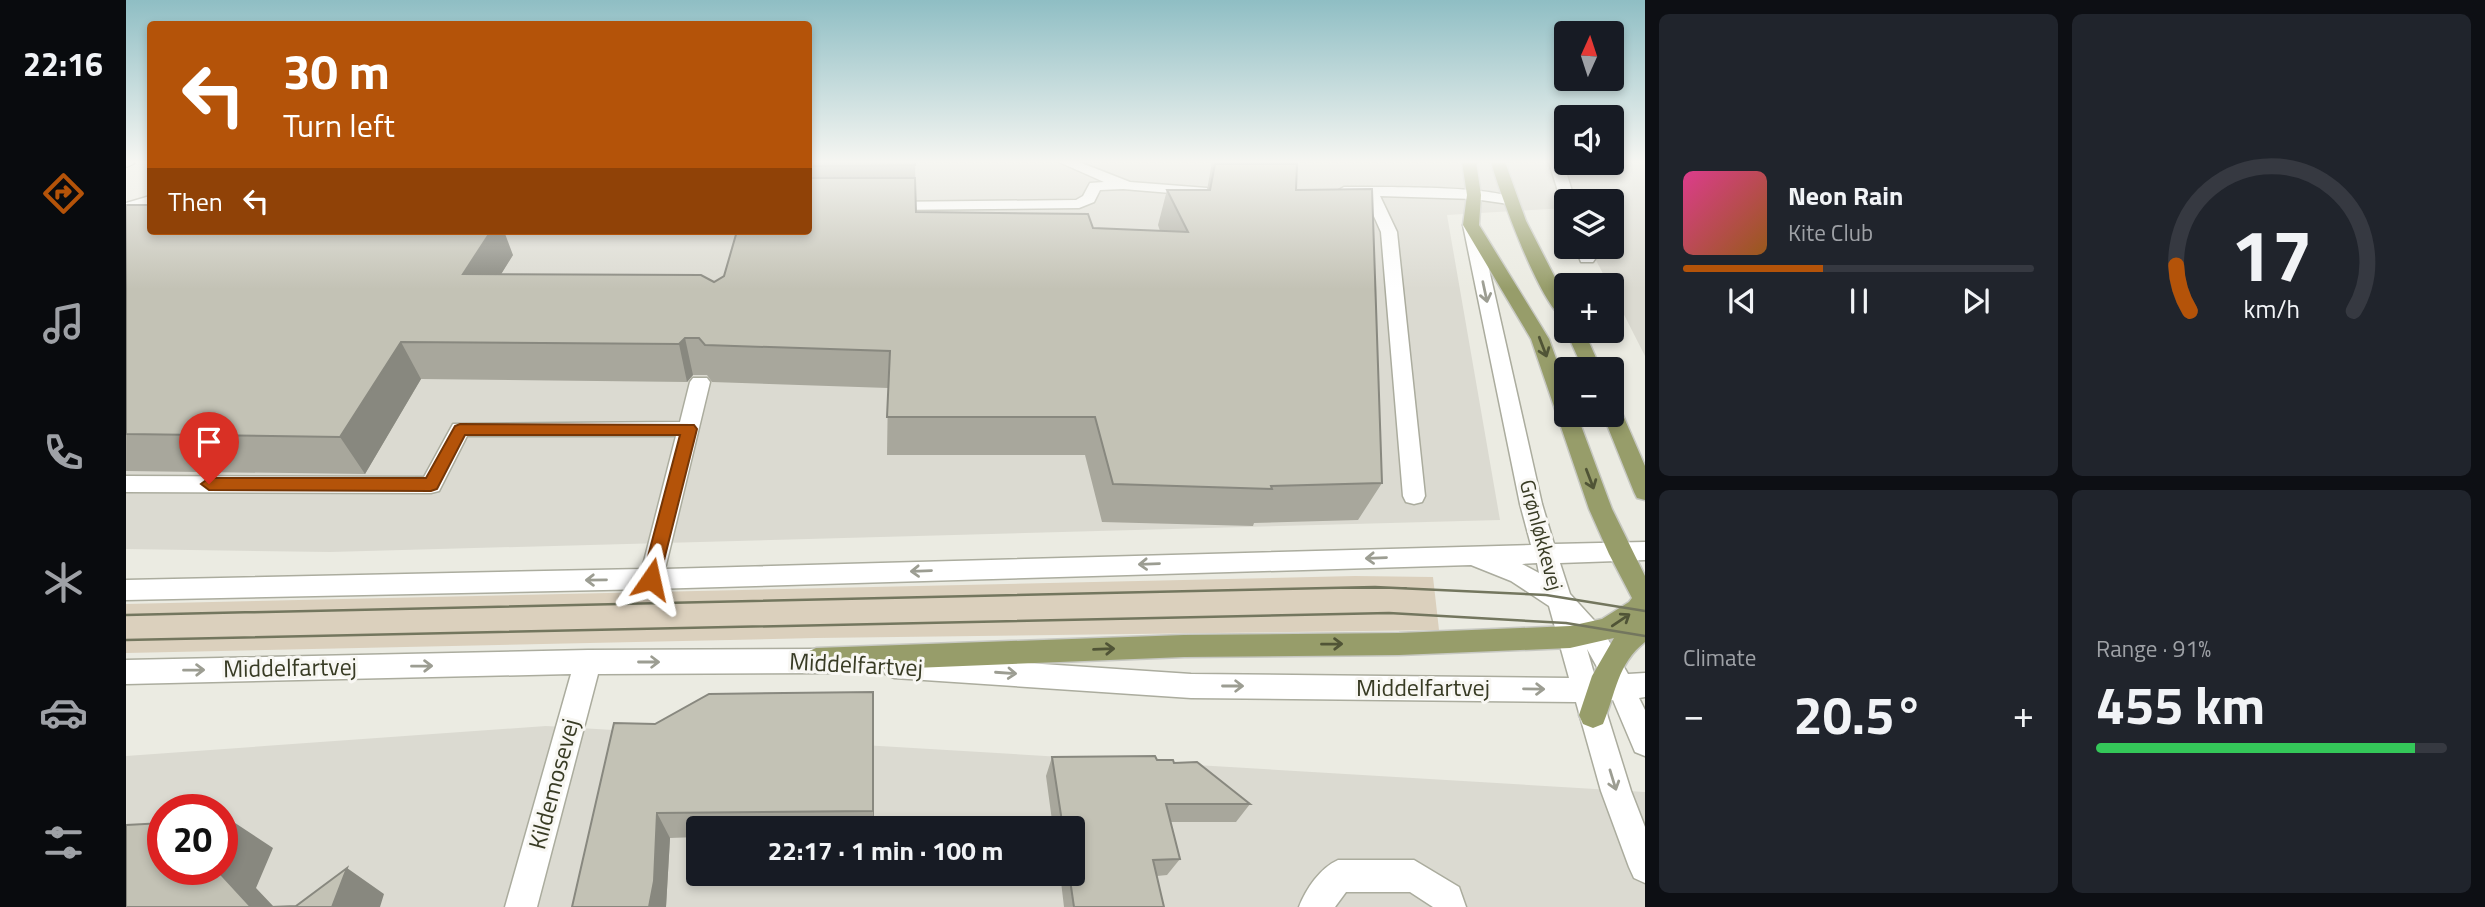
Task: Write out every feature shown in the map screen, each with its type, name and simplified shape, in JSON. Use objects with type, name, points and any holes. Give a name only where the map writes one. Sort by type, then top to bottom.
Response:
[{"type":"main road","name":"Grønløkkevej","points":[[1471,225],[1473,204]]},
{"type":"main road","points":[[1511,204],[1554,293]]},
{"type":"main road","points":[[1471,225],[1540,339],[1554,377]]},
{"type":"main road","points":[[816,660],[1184,646],[1399,644],[1581,635],[1608,629],[1638,609],[1645,598],[1619,551],[1572,427]]},
{"type":"main road","points":[[1618,427],[1645,492]]},
{"type":"main road","points":[[1609,693],[1609,662],[1620,646],[1645,627]]},
{"type":"street","points":[[876,206],[1080,204]]},
{"type":"street","points":[[1376,204],[1389,232],[1413,496]]},
{"type":"street","name":"Grønløkkevej","points":[[1471,225],[1531,505],[1558,598],[1581,635],[1609,693],[1616,791],[1645,867]]},
{"type":"street","points":[[651,579],[700,382]]},
{"type":"street","points":[[126,484],[431,485],[460,429],[689,429]]},
{"type":"street","points":[[126,590],[651,579],[1645,551]]},
{"type":"street","points":[[1444,556],[1488,562],[1525,575],[1558,598]]},
{"type":"street","points":[[1581,635],[1609,662]]},
{"type":"street","name":"Middelfartvej","points":[[126,672],[816,660],[1191,686],[1609,693]]},
{"type":"street","name":"Kildemosevej","points":[[521,907],[588,662]]},
{"type":"street","points":[[1609,693],[1645,742]]},
{"type":"street","points":[[1315,907],[1338,876],[1414,876],[1448,898],[1450,907]]},
{"type":"shaded area","points":[[130,204],[147,204],[147,235],[812,235],[812,204],[1554,204],[1554,209],[1447,215],[1500,520],[330,552],[126,549],[126,206]]},
{"type":"shaded area","points":[[1624,204],[1645,204],[1645,356],[1624,315],[1624,273],[1603,273],[1595,259],[1624,259]]},
{"type":"shaded area","points":[[1355,576],[1433,577],[1439,630],[816,638],[126,653],[126,604]]},
{"type":"shaded area","points":[[546,726],[1645,792],[1645,907],[126,907],[126,756]]},
{"type":"building","points":[[812,204],[916,204],[916,212],[1088,214],[1093,228],[1188,232],[1174,204],[1373,204],[1382,483],[1271,486],[1272,489],[1113,484],[1095,417],[887,417],[890,351],[705,345],[699,338],[685,338],[679,344],[401,342],[340,437],[126,434],[126,205],[147,205],[147,235],[488,235],[463,274],[701,275],[714,282],[724,276],[736,235],[812,235]]},
{"type":"building","points":[[873,692],[873,811],[657,813],[654,881],[649,907],[572,907],[614,723],[655,724],[709,694]]},
{"type":"building","points":[[1155,756],[1157,760],[1173,760],[1174,763],[1197,762],[1250,804],[1166,804],[1180,859],[1153,860],[1164,907],[1074,907],[1071,886],[1085,886],[1085,816],[1061,816],[1052,757]]},
{"type":"building","points":[[147,824],[147,885],[231,885],[251,907],[126,907],[126,825]]},
{"type":"building","points":[[347,868],[332,907],[271,907],[296,906]]},
{"type":"tram line","points":[[1342,588],[1396,588]]},
{"type":"tram line","points":[[126,615],[1396,588]]},
{"type":"tram line","points":[[1396,588],[1406,588]]},
{"type":"tram line","points":[[1396,588],[1546,595],[1645,611]]},
{"type":"tram line","points":[[126,640],[1389,613],[1566,623],[1645,636]]},
{"type":"route","points":[[209,484],[431,485],[460,429],[689,429],[651,579]]}]
